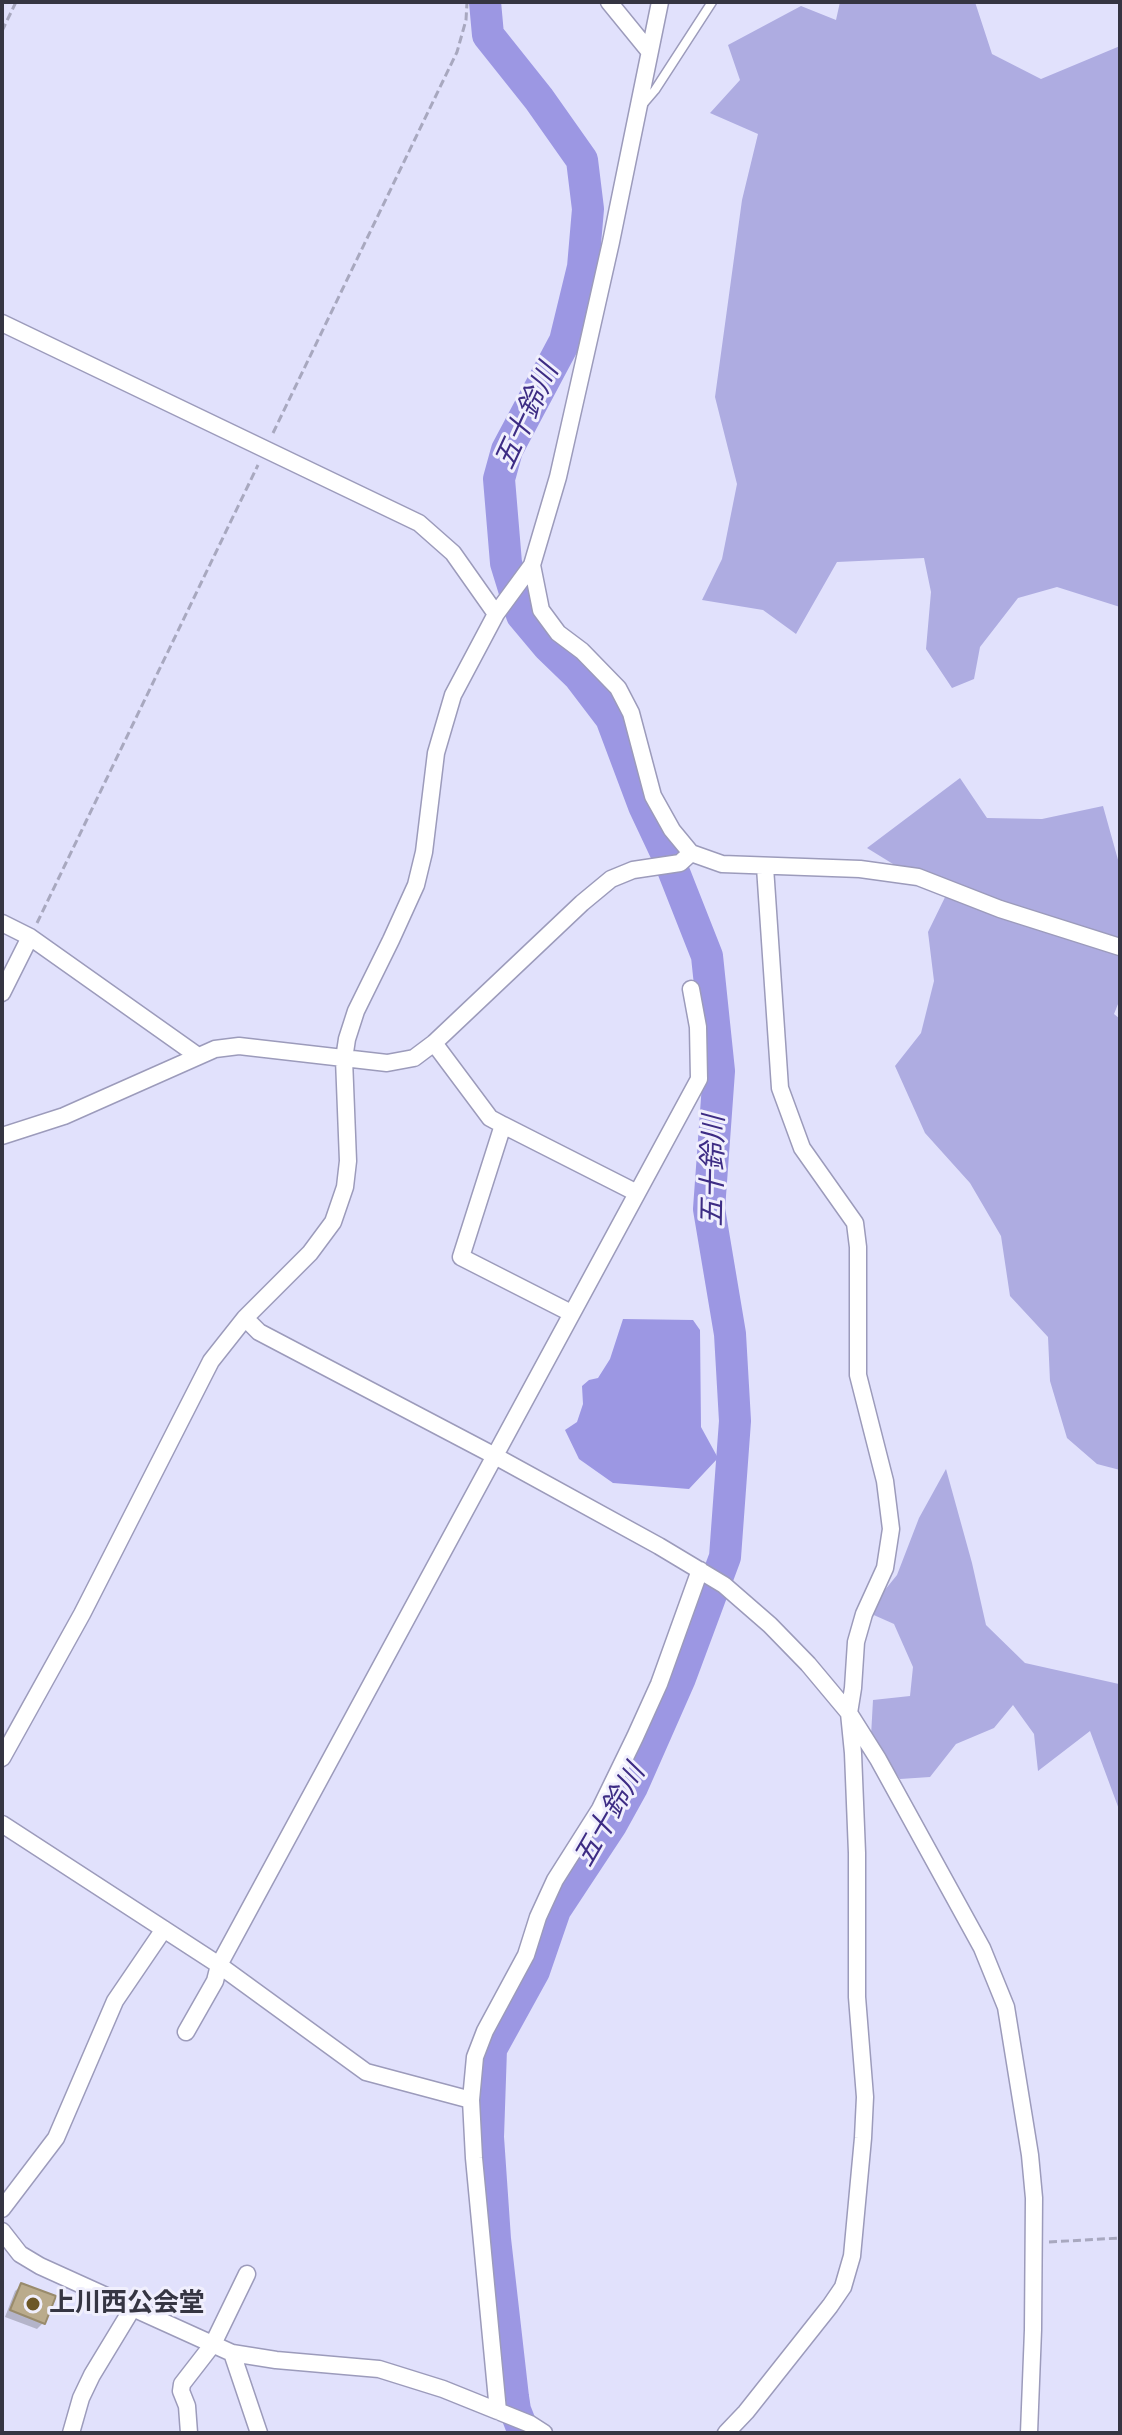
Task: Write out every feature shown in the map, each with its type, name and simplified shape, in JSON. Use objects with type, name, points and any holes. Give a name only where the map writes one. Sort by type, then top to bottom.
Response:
[{"type":"street","points":[[609,2],[649,51]]},
{"type":"street","points":[[2,1758],[82,1614],[211,1361],[245,1318],[310,1253],[333,1222],[345,1187],[348,1161],[344,1059],[356,1011],[416,885],[424,852],[436,753],[453,695],[500,608],[527,570],[558,477],[660,2]]},
{"type":"street","points":[[2,323],[419,523],[453,553],[500,608]]},
{"type":"street","points":[[527,570],[541,610],[558,633],[600,666],[618,688],[631,713],[653,796],[686,858]]},
{"type":"street","points":[[2,1136],[64,1116],[215,1049],[239,1046],[387,1063],[414,1058],[611,879],[633,870],[686,858],[765,867],[860,869],[918,877],[1000,909],[1120,947]]},
{"type":"street","points":[[726,2433],[830,2306],[843,2287],[852,2256],[865,2097],[857,1997],[856,1839],[849,1713],[856,1642],[864,1614],[885,1568],[891,1529],[885,1481],[858,1375],[858,1247],[855,1223],[802,1148],[780,1088],[765,867]]},
{"type":"street","points":[[2,923],[30,937],[198,1056]]},
{"type":"street","points":[[2,993],[30,937]]},
{"type":"street","points":[[186,2032],[215,1981],[219,1965],[699,1079],[698,1027],[691,989]]},
{"type":"street","points":[[434,1043],[490,1118],[637,1193]]},
{"type":"street","points":[[503,1125],[461,1257],[571,1313]]},
{"type":"street","points":[[245,1318],[259,1332],[495,1456],[724,1585],[789,1645],[849,1713],[878,1759],[982,1948],[1006,2007],[1034,2198],[1029,2433]]},
{"type":"street","points":[[503,2413],[479,2216],[471,2100],[475,2057],[485,2031],[526,1955],[538,1917],[555,1880],[600,1809],[635,1737],[704,1573]]},
{"type":"street","points":[[2,1824],[219,1965],[366,2072],[471,2100]]},
{"type":"street","points":[[2,2209],[56,2138],[115,2001],[164,1929]]},
{"type":"street","points":[[2,2231],[20,2254],[30,2260],[232,2353],[379,2369],[443,2389],[537,2429]]},
{"type":"street","points":[[189,2433],[182,2384],[213,2344],[247,2274]]},
{"type":"street","points":[[71,2433],[81,2398],[92,2375],[132,2309]]},
{"type":"street","points":[[232,2353],[259,2433]]},
{"type":"lane","points":[[638,110],[655,90],[712,2]]},
{"type":"path","points":[[2,31],[16,2]]},
{"type":"path","points":[[30,937],[457,52],[466,20],[467,2]]},
{"type":"path","points":[[1033,2243],[1120,2238]]},
{"type":"shaded area","points":[[840,2],[975,2],[992,54],[1041,79],[1120,46],[1120,607],[1057,587],[1018,598],[980,647],[974,679],[952,688],[926,649],[931,592],[924,558],[837,562],[796,634],[763,610],[702,600],[722,559],[737,484],[715,397],[742,200],[758,134],[710,113],[740,80],[728,45],[801,6],[836,20]]},
{"type":"shaded area","points":[[960,778],[987,818],[1042,819],[1103,806],[1120,867],[1120,999],[1114,1014],[1120,1019],[1120,1470],[1097,1464],[1067,1438],[1050,1381],[1048,1337],[1010,1296],[1001,1236],[970,1183],[925,1133],[895,1066],[921,1033],[934,981],[928,932],[949,889],[906,872],[867,848]]},
{"type":"shaded area","points":[[623,1319],[693,1320],[700,1330],[701,1427],[718,1458],[689,1489],[613,1483],[579,1459],[565,1430],[577,1422],[583,1404],[582,1386],[598,1378],[610,1359]]},
{"type":"shaded area","points":[[946,1469],[986,1625],[1025,1663],[1119,1684],[1120,1812],[1090,1731],[1038,1771],[1034,1734],[1013,1705],[994,1728],[956,1744],[930,1777],[900,1779],[871,1736],[873,1700],[910,1696],[913,1667],[894,1624],[867,1612],[897,1575],[919,1518]]},
{"type":"building","name":"上川西公会堂","points":[[21,2283],[56,2296],[45,2324],[10,2310]]},
{"type":"waterway","name":"五十鈴川","points":[[485,2],[488,35],[582,160],[588,209],[583,267],[565,341],[507,450],[499,479],[506,563],[522,615],[579,676],[611,718],[707,956],[719,1071],[709,1209],[730,1334],[735,1421],[725,1557],[680,1678],[632,1787],[555,1910],[534,1971],[491,2049],[488,2137],[495,2239],[513,2397],[524,2433]]},
{"type":"place","name":"上川西公会堂","points":[[33,2304]]}]
